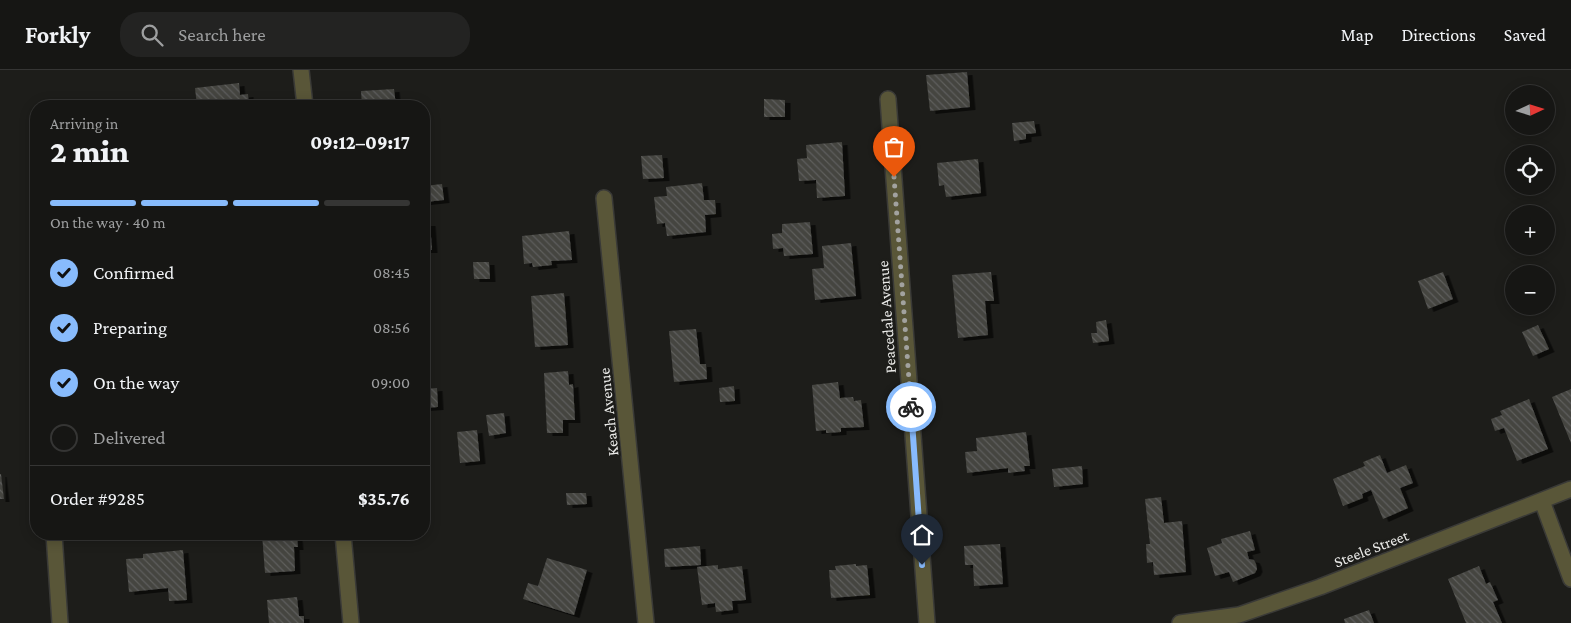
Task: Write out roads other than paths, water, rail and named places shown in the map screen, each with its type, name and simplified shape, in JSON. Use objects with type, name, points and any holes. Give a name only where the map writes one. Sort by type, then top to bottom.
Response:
[{"type":"street","points":[[302,70],[304,100]]},
{"type":"street","name":"Peacedale Avenue","points":[[888,99],[927,623]]},
{"type":"street","name":"Keach Avenue","points":[[604,198],[646,623]]},
{"type":"street","name":"Steele Street","points":[[1180,623],[1239,615],[1320,587],[1571,489]]},
{"type":"street","points":[[1542,501],[1571,579]]},
{"type":"street","points":[[54,540],[60,623]]},
{"type":"street","points":[[344,540],[351,623]]}]
